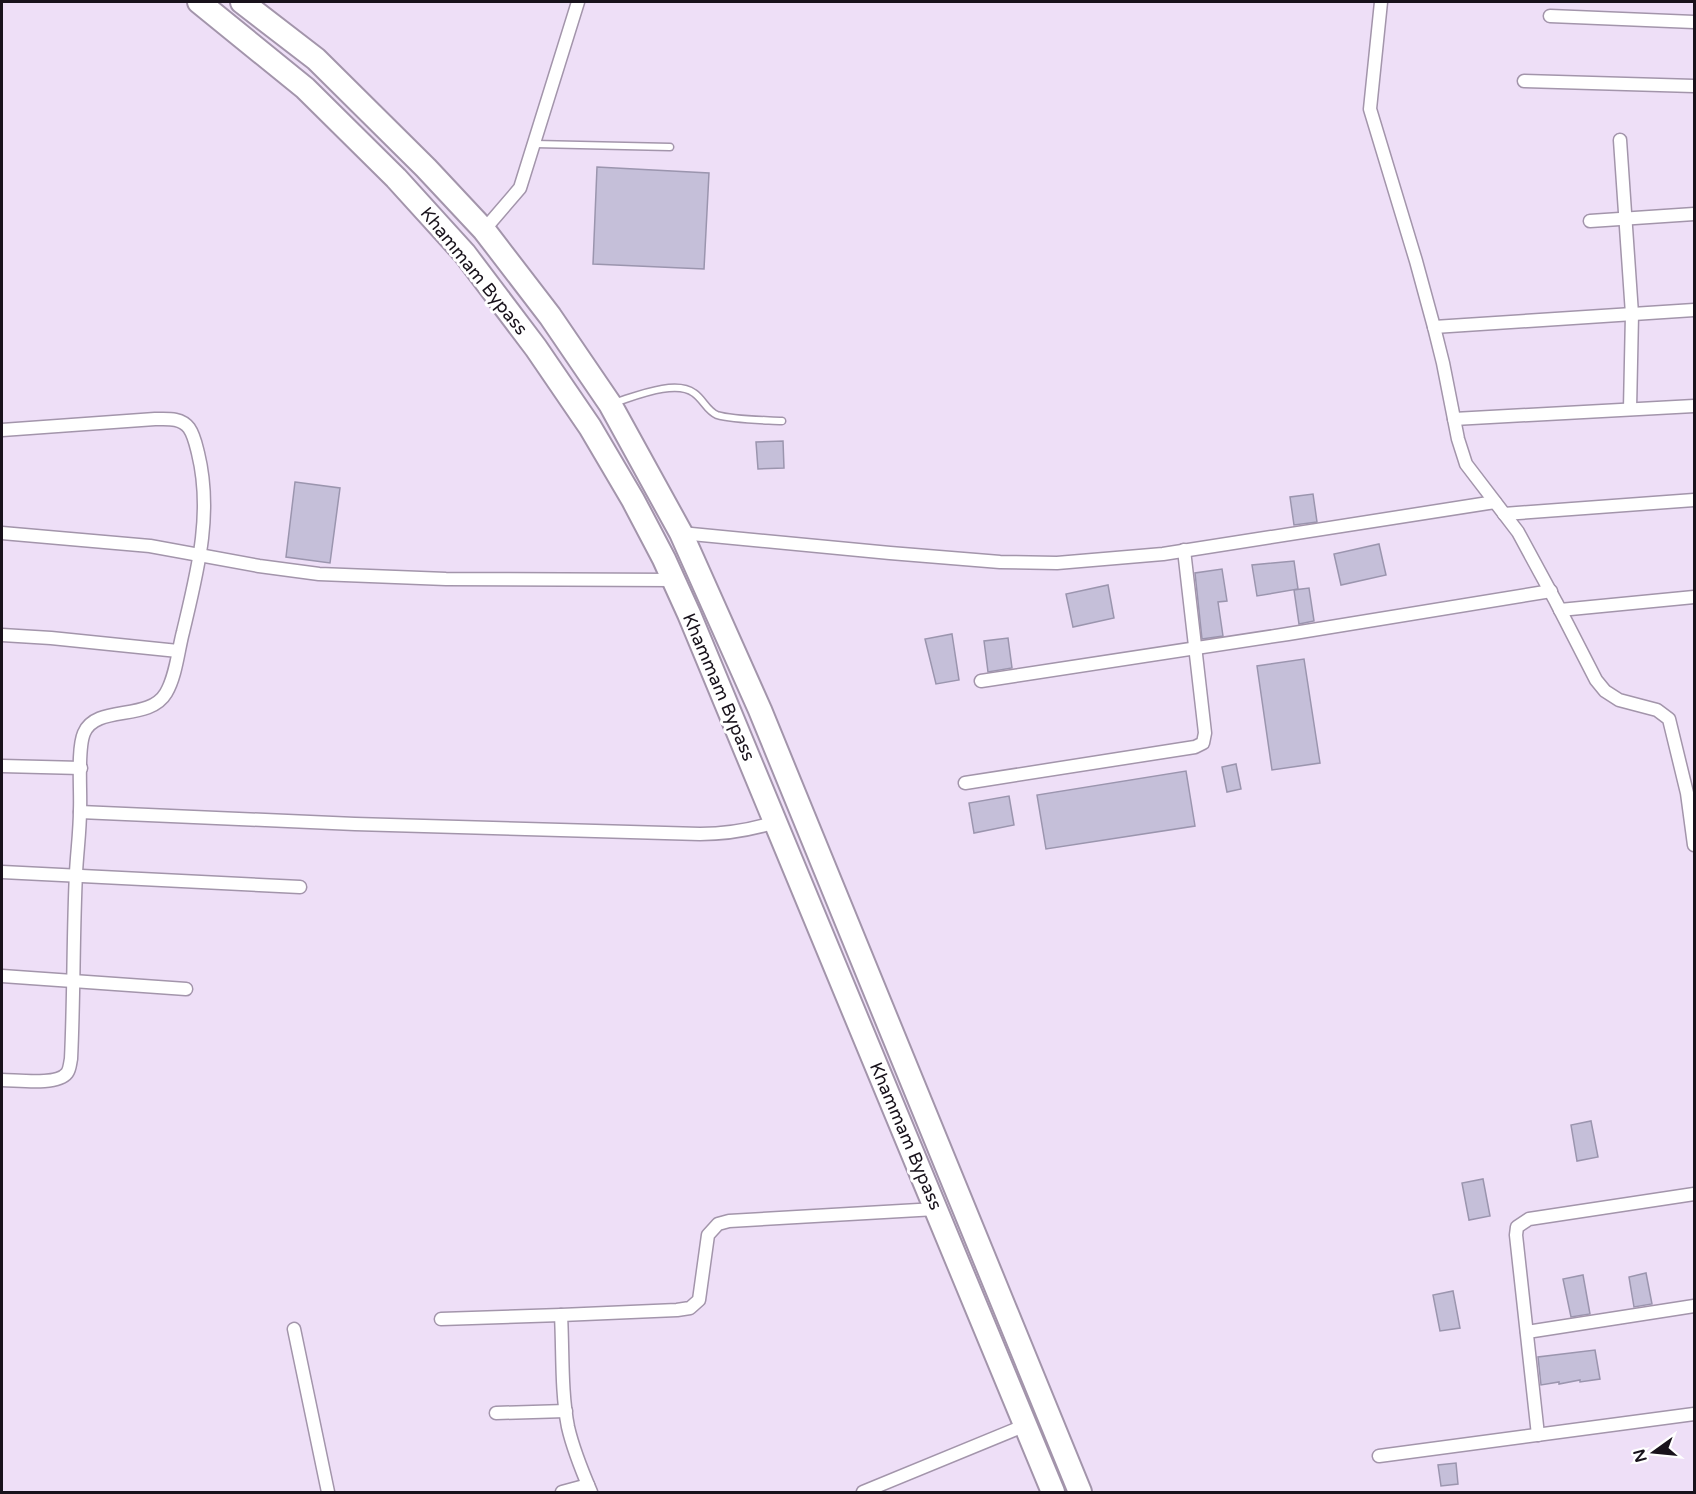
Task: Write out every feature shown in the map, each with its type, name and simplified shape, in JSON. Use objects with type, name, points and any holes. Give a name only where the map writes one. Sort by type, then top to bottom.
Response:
[{"type":"highway","name":"Khammam Bypass","points":[[199,2],[305,88],[396,178],[465,254],[536,348],[590,427],[633,500],[674,580],[1053,1492]]},
{"type":"highway","name":"Khammam Bypass","points":[[242,2],[316,59],[426,168],[484,230],[550,316],[610,404],[681,533],[708,590],[1080,1492]]},
{"type":"highway","points":[[740,736],[765,724]]},
{"type":"street","points":[[484,230],[520,188],[578,2]]},
{"type":"street","points":[[1381,2],[1370,109],[1434,327],[1466,464],[1518,532],[1596,680],[1605,691],[1619,700],[1657,710],[1669,719],[1691,793],[1695,845]]},
{"type":"street","points":[[1550,16],[1695,22]]},
{"type":"street","points":[[1524,81],[1695,86]]},
{"type":"street","points":[[1620,140],[1632,314],[1630,410]]},
{"type":"street","points":[[1590,221],[1695,214]]},
{"type":"street","points":[[1434,327],[1695,310]]},
{"type":"street","points":[[1454,419],[1695,406]]},
{"type":"street","points":[[2,429],[155,419],[170,419],[185,423],[195,441],[205,498],[201,556],[166,692],[151,707],[98,719],[84,733],[76,875],[71,1059],[66,1074],[50,1081],[2,1080]]},
{"type":"street","points":[[1504,514],[1695,500]]},
{"type":"street","points":[[681,533],[1057,564],[1184,550],[1495,502]]},
{"type":"street","points":[[2,533],[150,546],[259,566],[330,574],[446,579],[674,580]]},
{"type":"street","points":[[965,783],[1199,745],[1203,742],[1204,733],[1184,550]]},
{"type":"street","points":[[981,681],[1551,591]]},
{"type":"street","points":[[1560,610],[1695,597]]},
{"type":"street","points":[[2,635],[178,651]]},
{"type":"street","points":[[2,766],[81,768]]},
{"type":"street","points":[[80,812],[356,824],[700,834],[730,834],[749,831],[776,822]]},
{"type":"street","points":[[2,872],[300,887]]},
{"type":"street","points":[[2,976],[186,989]]},
{"type":"street","points":[[1538,1435],[1516,1235],[1520,1224],[1530,1219],[1695,1194]]},
{"type":"street","points":[[441,1319],[677,1310],[694,1306],[699,1300],[708,1235],[718,1224],[729,1221],[936,1209]]},
{"type":"street","points":[[1527,1332],[1695,1306]]},
{"type":"street","points":[[561,1315],[568,1427],[589,1489],[562,1492]]},
{"type":"street","points":[[294,1329],[328,1492]]},
{"type":"street","points":[[496,1413],[566,1411]]},
{"type":"street","points":[[1378,1456],[1695,1414]]},
{"type":"street","points":[[863,1492],[1026,1425]]},
{"type":"lane","points":[[535,144],[670,147]]},
{"type":"lane","points":[[610,404],[654,391],[683,387],[698,395],[709,410],[721,416],[782,421]]},
{"type":"building","points":[[597,167],[709,173],[704,269],[593,264]]},
{"type":"building","points":[[783,441],[784,468],[758,469],[756,442]]},
{"type":"building","points":[[295,482],[340,488],[330,563],[286,557]]},
{"type":"building","points":[[1313,494],[1317,522],[1294,525],[1290,497]]},
{"type":"building","points":[[1379,544],[1386,575],[1341,585],[1334,554]]},
{"type":"building","points":[[1294,561],[1298,589],[1257,596],[1252,565]]},
{"type":"building","points":[[1222,569],[1227,601],[1218,602],[1223,636],[1202,639],[1195,573]]},
{"type":"building","points":[[1108,585],[1114,618],[1073,627],[1066,594]]},
{"type":"building","points":[[1309,588],[1314,621],[1299,624],[1294,590]]},
{"type":"building","points":[[952,634],[959,680],[936,684],[925,639]]},
{"type":"building","points":[[1008,638],[1012,668],[988,672],[984,641]]},
{"type":"building","points":[[1304,659],[1320,763],[1272,770],[1257,666]]},
{"type":"building","points":[[1236,764],[1241,789],[1227,792],[1222,767]]},
{"type":"building","points":[[1186,771],[1195,826],[1046,849],[1037,795]]},
{"type":"building","points":[[1009,796],[1014,825],[974,833],[969,803]]},
{"type":"building","points":[[1591,1121],[1598,1157],[1577,1161],[1571,1125]]},
{"type":"building","points":[[1483,1179],[1490,1216],[1469,1220],[1462,1183]]},
{"type":"building","points":[[1646,1273],[1652,1304],[1634,1307],[1629,1277]]},
{"type":"building","points":[[1583,1275],[1590,1314],[1571,1317],[1563,1279]]},
{"type":"building","points":[[1453,1291],[1460,1328],[1440,1331],[1433,1295]]},
{"type":"building","points":[[1595,1350],[1600,1379],[1541,1385],[1538,1357]]},
{"type":"building","points":[[1456,1463],[1458,1484],[1441,1486],[1438,1465]]}]
